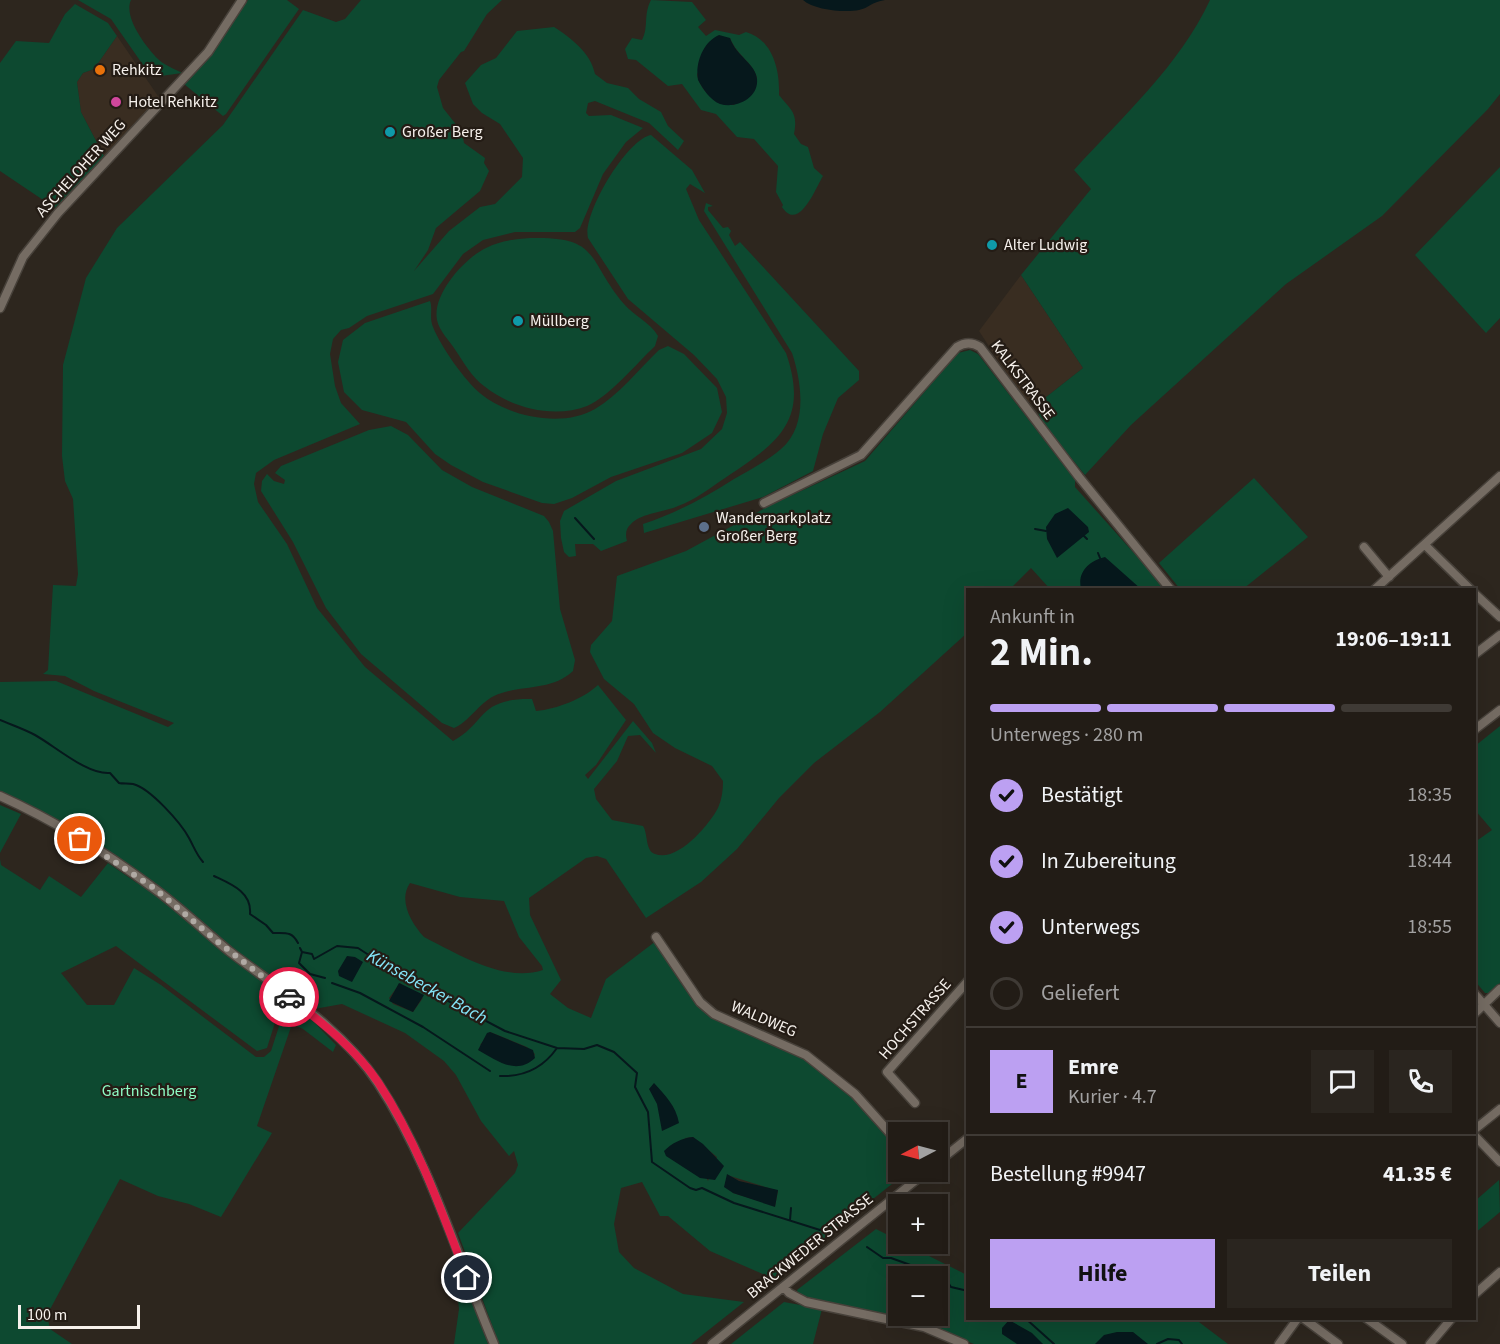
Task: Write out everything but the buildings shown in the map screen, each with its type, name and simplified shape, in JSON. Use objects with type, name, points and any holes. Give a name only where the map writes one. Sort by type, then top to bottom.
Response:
[{"type":"street","name":"ASCHELOHER WEG","points":[[0,308],[23,257],[58,213],[208,52],[242,0]]},
{"type":"street","name":"KALKSTRASSE","points":[[764,503],[861,455],[957,347],[962,344],[974,344],[980,347],[1058,450],[1169,588]]},
{"type":"street","points":[[1376,588],[1500,476]]},
{"type":"street","points":[[1425,545],[1470,588]]},
{"type":"street","points":[[1364,547],[1389,577]]},
{"type":"street","points":[[1476,594],[1500,617]]},
{"type":"street","points":[[1476,653],[1500,634]]},
{"type":"street","points":[[1476,728],[1500,710]]},
{"type":"street","points":[[0,796],[98,849],[154,888],[218,942],[312,1014],[357,1056],[377,1081],[406,1131],[494,1344]]},
{"type":"street","name":"WALDWEG","points":[[656,937],[700,1002],[714,1014],[806,1055],[855,1094],[888,1131]]},
{"type":"street","name":"HOCHSTRASSE","points":[[915,1103],[887,1072],[966,983]]},
{"type":"street","points":[[1476,1012],[1500,989]]},
{"type":"street","points":[[1476,995],[1500,1023]]},
{"type":"street","points":[[1476,1128],[1500,1109]]},
{"type":"street","points":[[1476,1138],[1500,1162]]},
{"type":"street","points":[[948,1154],[966,1140]]},
{"type":"street","name":"BRACKWEDER STRASSE","points":[[712,1344],[913,1182]]},
{"type":"street","points":[[1476,1293],[1500,1272]]},
{"type":"street","points":[[784,1287],[789,1293],[806,1302],[924,1327],[964,1344]]},
{"type":"street","points":[[1279,1344],[1298,1320]]},
{"type":"street","points":[[1303,1320],[1338,1344]]},
{"type":"street","points":[[1369,1320],[1402,1344]]},
{"type":"street","points":[[1430,1344],[1450,1320]]},
{"type":"shaded area","points":[[803,0],[885,0],[862,9],[846,11],[814,6]]},
{"type":"shaded area","points":[[719,35],[730,38],[750,64],[757,79],[757,86],[750,97],[733,105],[720,104],[713,100],[698,80],[701,54],[713,38]]},
{"type":"shaded area","points":[[117,36],[160,99],[104,156],[81,112],[77,82],[83,73],[94,69]]},
{"type":"shaded area","points":[[1021,275],[1083,368],[1036,405],[1024,400],[979,331]]},
{"type":"shaded area","points":[[1068,508],[1088,527],[1089,532],[1057,558],[1047,539],[1046,527],[1055,514]]},
{"type":"shaded area","points":[[1105,557],[1140,588],[1081,588],[1083,572],[1094,561]]},
{"type":"shaded area","points":[[347,956],[355,957],[363,962],[352,982],[339,976],[338,971]]},
{"type":"shaded area","points":[[399,983],[424,995],[413,1012],[389,1001]]},
{"type":"shaded area","points":[[490,1032],[533,1050],[535,1058],[521,1066],[513,1066],[499,1062],[478,1050],[487,1033]]},
{"type":"shaded area","points":[[654,1083],[673,1106],[679,1123],[662,1131],[657,1104],[649,1089]]},
{"type":"shaded area","points":[[693,1137],[724,1166],[715,1180],[700,1178],[666,1156],[664,1151],[670,1146]]},
{"type":"shaded area","points":[[727,1174],[739,1181],[778,1190],[775,1207],[733,1193],[724,1187]]},
{"type":"shaded area","points":[[1009,1320],[1032,1333],[1043,1344],[1017,1344],[1002,1334],[1002,1328]]},
{"type":"shaded area","points":[[1133,1332],[1148,1344],[1095,1344],[1104,1335]]},
{"type":"green space","points":[[78,0],[131,0],[130,15],[142,40],[160,61],[182,73],[161,76],[148,72],[111,19]]},
{"type":"green space","points":[[248,0],[287,0],[299,9],[223,116],[184,84],[214,51]]},
{"type":"green space","name":"Gartnischberg","points":[[361,0],[502,0],[487,14],[464,51],[439,80],[437,87],[443,108],[462,132],[464,143],[485,158],[484,163],[489,171],[480,191],[436,228],[428,250],[414,271],[449,231],[480,207],[495,204],[522,177],[523,158],[500,124],[482,113],[473,104],[465,83],[481,65],[496,58],[517,31],[554,27],[585,53],[595,74],[607,83],[628,88],[639,99],[661,112],[668,126],[684,141],[678,150],[649,123],[595,101],[588,103],[586,113],[589,116],[611,115],[643,128],[626,142],[603,174],[580,228],[575,232],[515,232],[483,240],[463,254],[433,294],[367,316],[349,328],[341,330],[333,339],[330,354],[335,386],[341,403],[360,424],[274,460],[256,473],[254,484],[258,502],[287,544],[317,608],[365,667],[453,741],[464,734],[485,712],[502,702],[532,699],[536,711],[544,710],[577,699],[598,685],[626,720],[596,765],[585,775],[588,779],[633,721],[652,743],[656,753],[640,735],[628,736],[617,761],[594,789],[596,799],[612,820],[643,826],[648,846],[655,854],[673,853],[682,848],[714,815],[720,801],[723,781],[712,766],[675,748],[653,733],[634,704],[604,679],[590,652],[591,645],[612,621],[617,576],[686,551],[767,507],[865,461],[958,353],[970,350],[978,354],[1075,480],[1075,487],[1165,588],[1049,588],[1031,568],[1011,588],[966,588],[966,634],[880,712],[814,763],[779,798],[737,849],[701,882],[646,918],[606,859],[597,856],[586,858],[529,898],[530,915],[561,980],[550,994],[568,1008],[591,1018],[606,979],[656,941],[682,985],[707,1013],[726,1024],[770,1039],[803,1055],[847,1091],[888,1136],[888,1182],[894,1182],[770,1281],[765,1275],[710,1251],[668,1216],[660,1216],[642,1182],[621,1188],[614,1224],[619,1252],[634,1268],[683,1294],[744,1302],[691,1344],[499,1344],[458,1233],[515,1173],[518,1165],[514,1151],[509,1156],[481,1121],[456,1075],[444,1061],[405,1033],[342,1004],[314,1009],[308,1016],[336,1045],[333,1052],[303,1029],[292,1024],[257,1126],[272,1133],[221,1217],[189,1204],[158,1196],[120,1179],[47,1315],[50,1329],[72,1344],[0,1344],[0,859],[1,865],[40,890],[49,876],[81,897],[108,863],[137,883],[143,875],[82,834],[0,792],[0,682],[56,681],[168,727],[174,723],[94,691],[65,676],[43,674],[48,670],[53,585],[76,586],[78,574],[73,499],[65,481],[62,456],[63,365],[86,278],[117,228],[223,125],[303,10],[336,22],[345,19]],"holes":[[[410,883],[460,897],[504,901],[519,937],[543,970],[528,973],[497,970],[466,958],[424,937],[411,918],[405,897]],[[116,946],[257,1051],[267,1048],[278,1013],[282,1017],[271,1051],[264,1057],[256,1057],[161,985],[134,968],[114,1005],[87,1005],[61,973]],[[400,983],[423,998],[413,1012],[393,1004],[389,998]],[[490,1032],[527,1047],[535,1054],[532,1060],[480,1045]],[[693,1137],[717,1157],[708,1181],[685,1138]],[[727,1175],[778,1191],[775,1206],[733,1193]]]},
{"type":"green space","points":[[651,0],[692,2],[706,20],[698,27],[706,36],[715,30],[739,35],[746,32],[755,36],[769,49],[776,67],[779,95],[791,109],[794,117],[794,134],[801,144],[808,147],[814,168],[823,176],[801,212],[795,215],[788,214],[782,207],[776,192],[778,166],[754,139],[737,137],[716,114],[701,110],[682,84],[668,86],[636,60],[628,59],[625,49],[632,38],[642,40]],"holes":[[[730,38],[757,78],[734,105],[722,103],[706,92],[697,74]]]},
{"type":"green space","points":[[1210,0],[1500,0],[1500,94],[1488,109],[1382,216],[1286,284],[1131,425],[1085,475],[1041,421],[1036,405],[1083,368],[1021,275],[1091,189],[1074,170],[1149,90],[1183,47]]},
{"type":"green space","points":[[75,4],[108,23],[117,36],[94,69],[83,73],[77,82],[81,112],[104,156],[55,208],[0,171],[0,63],[16,41],[49,43],[65,14]]},
{"type":"green space","points":[[651,135],[692,170],[705,193],[690,184],[686,189],[699,220],[786,353],[794,397],[791,414],[784,428],[760,453],[702,494],[673,508],[635,520],[627,529],[627,541],[601,551],[593,544],[575,544],[576,556],[569,557],[564,552],[561,538],[560,521],[564,511],[616,481],[701,449],[722,429],[727,413],[726,397],[717,379],[694,355],[628,299],[588,238],[592,212],[608,179],[630,149]]},
{"type":"green space","points":[[1500,167],[1500,318],[1486,333],[1415,255]]},
{"type":"green space","points":[[706,203],[713,206],[708,207],[708,210],[723,228],[728,227],[731,231],[729,235],[735,246],[740,242],[859,371],[859,380],[838,398],[823,434],[813,471],[763,497],[644,533],[643,524],[701,499],[776,453],[790,440],[799,416],[800,390],[792,353],[704,211]]},
{"type":"green space","points":[[553,238],[581,246],[589,253],[624,304],[658,336],[655,346],[623,379],[596,402],[574,410],[533,409],[495,394],[472,374],[438,324],[437,310],[440,299],[460,268],[486,248],[513,240]]},
{"type":"green space","points":[[430,301],[433,327],[454,363],[481,394],[506,409],[552,419],[582,415],[612,397],[659,350],[668,346],[684,354],[717,388],[722,412],[712,433],[682,453],[611,477],[572,498],[554,504],[542,503],[483,482],[435,454],[406,422],[362,410],[344,392],[338,362],[343,340],[365,323]]},
{"type":"green space","points":[[391,426],[408,435],[442,470],[472,487],[544,516],[553,531],[560,609],[575,660],[573,671],[555,682],[494,696],[454,728],[442,723],[361,654],[326,608],[293,542],[261,491],[262,481],[267,474],[274,481],[284,484],[285,480],[275,473],[281,466],[369,430]]},
{"type":"green space","points":[[1254,478],[1308,537],[1244,588],[1179,588],[1159,563]]},
{"type":"green space","points":[[1500,726],[1500,983],[1491,993],[1485,993],[1476,982],[1476,841],[1492,830],[1476,811],[1476,745]]},
{"type":"green space","points":[[0,805],[21,814],[0,853]]},
{"type":"green space","points":[[1499,1180],[1500,1212],[1476,1232],[1476,1200]]},
{"type":"green space","points":[[876,1229],[888,1235],[888,1254],[925,1254],[966,1274],[966,1320],[1196,1320],[1228,1344],[974,1344],[928,1326],[948,1326],[948,1266],[888,1266],[888,1317],[810,1299],[798,1293],[797,1290]]},
{"type":"green space","points":[[460,1271],[488,1344],[454,1344],[459,1309],[457,1290]]},
{"type":"green space","points":[[784,1302],[822,1309],[813,1344],[731,1344]]},
{"type":"waterway","points":[[575,518],[594,539]]},
{"type":"waterway","points":[[1035,529],[1046,531]]},
{"type":"waterway","points":[[1084,536],[1087,539]]},
{"type":"waterway","points":[[1098,553],[1100,558]]},
{"type":"waterway","name":"Künsebecker Bach","points":[[0,720],[35,735],[81,765],[110,773],[119,783],[133,784],[148,792],[179,824],[203,862]]},
{"type":"waterway","name":"Künsebecker Bach","points":[[214,876],[244,894],[250,906],[250,914],[273,933],[291,935],[298,943]]},
{"type":"waterway","name":"Künsebecker Bach","points":[[300,948],[302,952],[312,954],[314,959],[337,946],[358,948],[401,976],[505,1031],[557,1048],[584,1049],[597,1045],[614,1052],[637,1073],[635,1087],[648,1112],[652,1162],[690,1188],[696,1190],[702,1188],[734,1203],[820,1230],[841,1215]]},
{"type":"waterway","name":"Künsebecker Bach","points":[[302,952],[299,963],[310,974],[325,978]]},
{"type":"waterway","name":"Künsebecker Bach","points":[[332,983],[360,993],[423,1027],[490,1071]]},
{"type":"waterway","name":"Künsebecker Bach","points":[[500,1076],[517,1075],[532,1070],[546,1061],[557,1048]]},
{"type":"waterway","points":[[790,1220],[791,1208]]},
{"type":"waterway","name":"Künsebecker Bach","points":[[867,1247],[883,1258],[891,1258],[913,1266]]},
{"type":"waterway","name":"Künsebecker Bach","points":[[948,1282],[951,1287],[966,1291]]},
{"type":"waterway","name":"Künsebecker Bach","points":[[1027,1320],[1054,1344]]},
{"type":"waterway","name":"Künsebecker Bach","points":[[1157,1344],[1168,1339],[1179,1340],[1182,1344]]},
{"type":"way so far","points":[[80,839],[154,888],[218,942],[289,997]]},
{"type":"place","name":"Rehkitz","points":[[100,70]]},
{"type":"place","name":"Hotel Rehkitz","points":[[116,102]]},
{"type":"place","name":"Großer Berg","points":[[390,132]]},
{"type":"place","name":"Alter Ludwig","points":[[992,245]]},
{"type":"place","name":"Müllberg","points":[[518,321]]},
{"type":"place","name":"Wanderparkplatz Großer Berg","points":[[704,527]]},
{"type":"route","points":[[289,997],[334,1033],[377,1081],[406,1131],[467,1278]]}]
